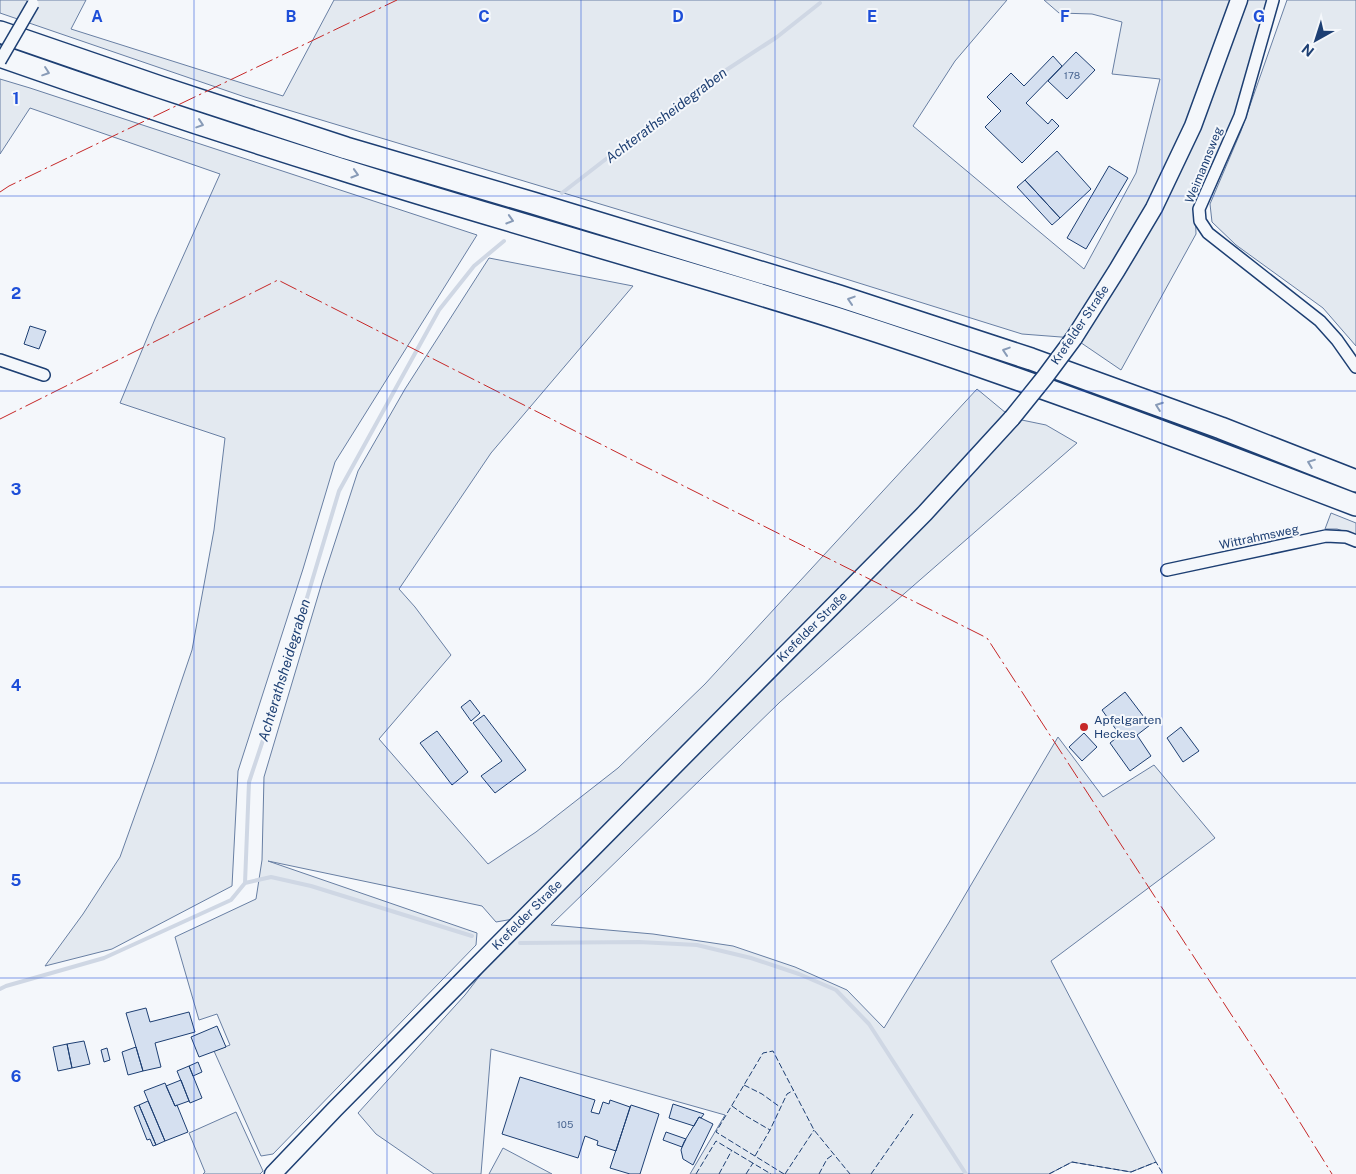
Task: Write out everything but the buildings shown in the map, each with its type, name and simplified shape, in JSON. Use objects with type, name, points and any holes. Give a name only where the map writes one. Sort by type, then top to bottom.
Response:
[{"type":"highway","points":[[0,32],[346,148],[533,202],[839,296],[1030,359],[1221,428],[1356,481]]},
{"type":"highway","points":[[0,56],[149,108],[336,168],[855,324],[1003,374],[1356,505]]},
{"type":"main road","name":"Krefelder Straße","points":[[273,1174],[335,1109],[925,513],[1012,418],[1074,338],[1154,208],[1194,126],[1238,0]]},
{"type":"street","name":"Weimannsweg","points":[[1273,0],[1240,116],[1199,209],[1200,221],[1208,233],[1320,321],[1337,340],[1356,367]]},
{"type":"street","points":[[0,61],[35,2]]},
{"type":"street","points":[[0,360],[44,375]]},
{"type":"street","name":"Wittrahmsweg","points":[[1167,570],[1326,536],[1346,537],[1356,541]]},
{"type":"shaded area","points":[[0,0],[86,0],[71,29],[283,96],[334,0],[1007,0],[955,61],[913,126],[1084,269],[1136,173],[1160,79],[1112,74],[1122,22],[1092,14],[1059,13],[1044,0],[1267,0],[1232,123],[1195,204],[1196,234],[1121,370],[1074,338],[1022,334],[766,254],[245,97],[0,13]]},
{"type":"shaded area","points":[[1287,0],[1356,0],[1356,346],[1323,308],[1236,245],[1212,222],[1210,204],[1241,131]]},
{"type":"shaded area","points":[[0,79],[477,235],[335,462],[303,569],[238,771],[232,886],[112,949],[45,966],[83,914],[120,857],[192,650],[214,530],[225,438],[120,403],[155,319],[220,174],[30,108],[0,154]]},
{"type":"shaded area","points":[[489,258],[633,286],[491,453],[399,589],[451,655],[379,739],[488,864],[536,832],[618,768],[705,684],[977,389],[1012,418],[1046,425],[1077,443],[780,702],[551,925],[653,934],[733,946],[795,967],[847,990],[884,1028],[948,924],[1058,737],[1103,797],[1154,765],[1215,838],[1051,961],[1156,1162],[1131,1172],[1072,1162],[1049,1174],[690,1174],[725,1115],[491,1049],[481,1174],[434,1174],[376,1134],[358,1113],[465,995],[525,917],[496,922],[482,906],[268,861],[477,933],[476,945],[273,1154],[261,1156],[214,1051],[230,1045],[217,1014],[199,1020],[175,937],[256,899],[262,860],[264,777],[323,579],[358,471],[405,389]]},
{"type":"shaded area","points":[[1331,513],[1356,523],[1356,535],[1337,529],[1325,529]]},
{"type":"shaded area","points":[[236,1112],[263,1171],[260,1174],[203,1174],[205,1172],[189,1133]]},
{"type":"shaded area","points":[[503,1148],[552,1174],[489,1174]]},
{"type":"waterway","name":"Achterathsheidegraben","points":[[562,193],[694,91],[777,37],[820,3]]},
{"type":"waterway","name":"Achterathsheidegraben","points":[[0,989],[104,958],[231,900],[245,883],[249,782],[276,701],[339,491],[439,310],[474,266],[504,241]]},
{"type":"waterway","points":[[245,883],[271,877],[311,886],[472,936]]},
{"type":"waterway","points":[[520,943],[639,942],[697,945],[751,958],[799,974],[836,990],[869,1024],[966,1174]]},
{"type":"fence","points":[[784,1174],[716,1132],[763,1053],[773,1051],[814,1130],[850,1174]]},
{"type":"fence","points":[[744,1085],[762,1094],[780,1107]]},
{"type":"fence","points":[[755,1156],[787,1094],[794,1090]]},
{"type":"fence","points":[[732,1106],[770,1130]]},
{"type":"fence","points":[[871,1174],[913,1114]]},
{"type":"fence","points":[[785,1174],[814,1130]]},
{"type":"fence","points":[[696,1174],[716,1141],[771,1174]]},
{"type":"fence","points":[[719,1174],[732,1150]]},
{"type":"fence","points":[[819,1174],[827,1159],[834,1154]]},
{"type":"fence","points":[[1049,1174],[1072,1162],[1131,1172],[1156,1162],[1163,1174]]},
{"type":"fence","points":[[746,1174],[753,1163]]},
{"type":"power","points":[[0,192],[397,0]]},
{"type":"power","points":[[0,419],[278,280],[987,638],[1275,1082],[1332,1174]]},
{"type":"place","name":"Apfelgarten Heckes","points":[[1084,727]]}]
